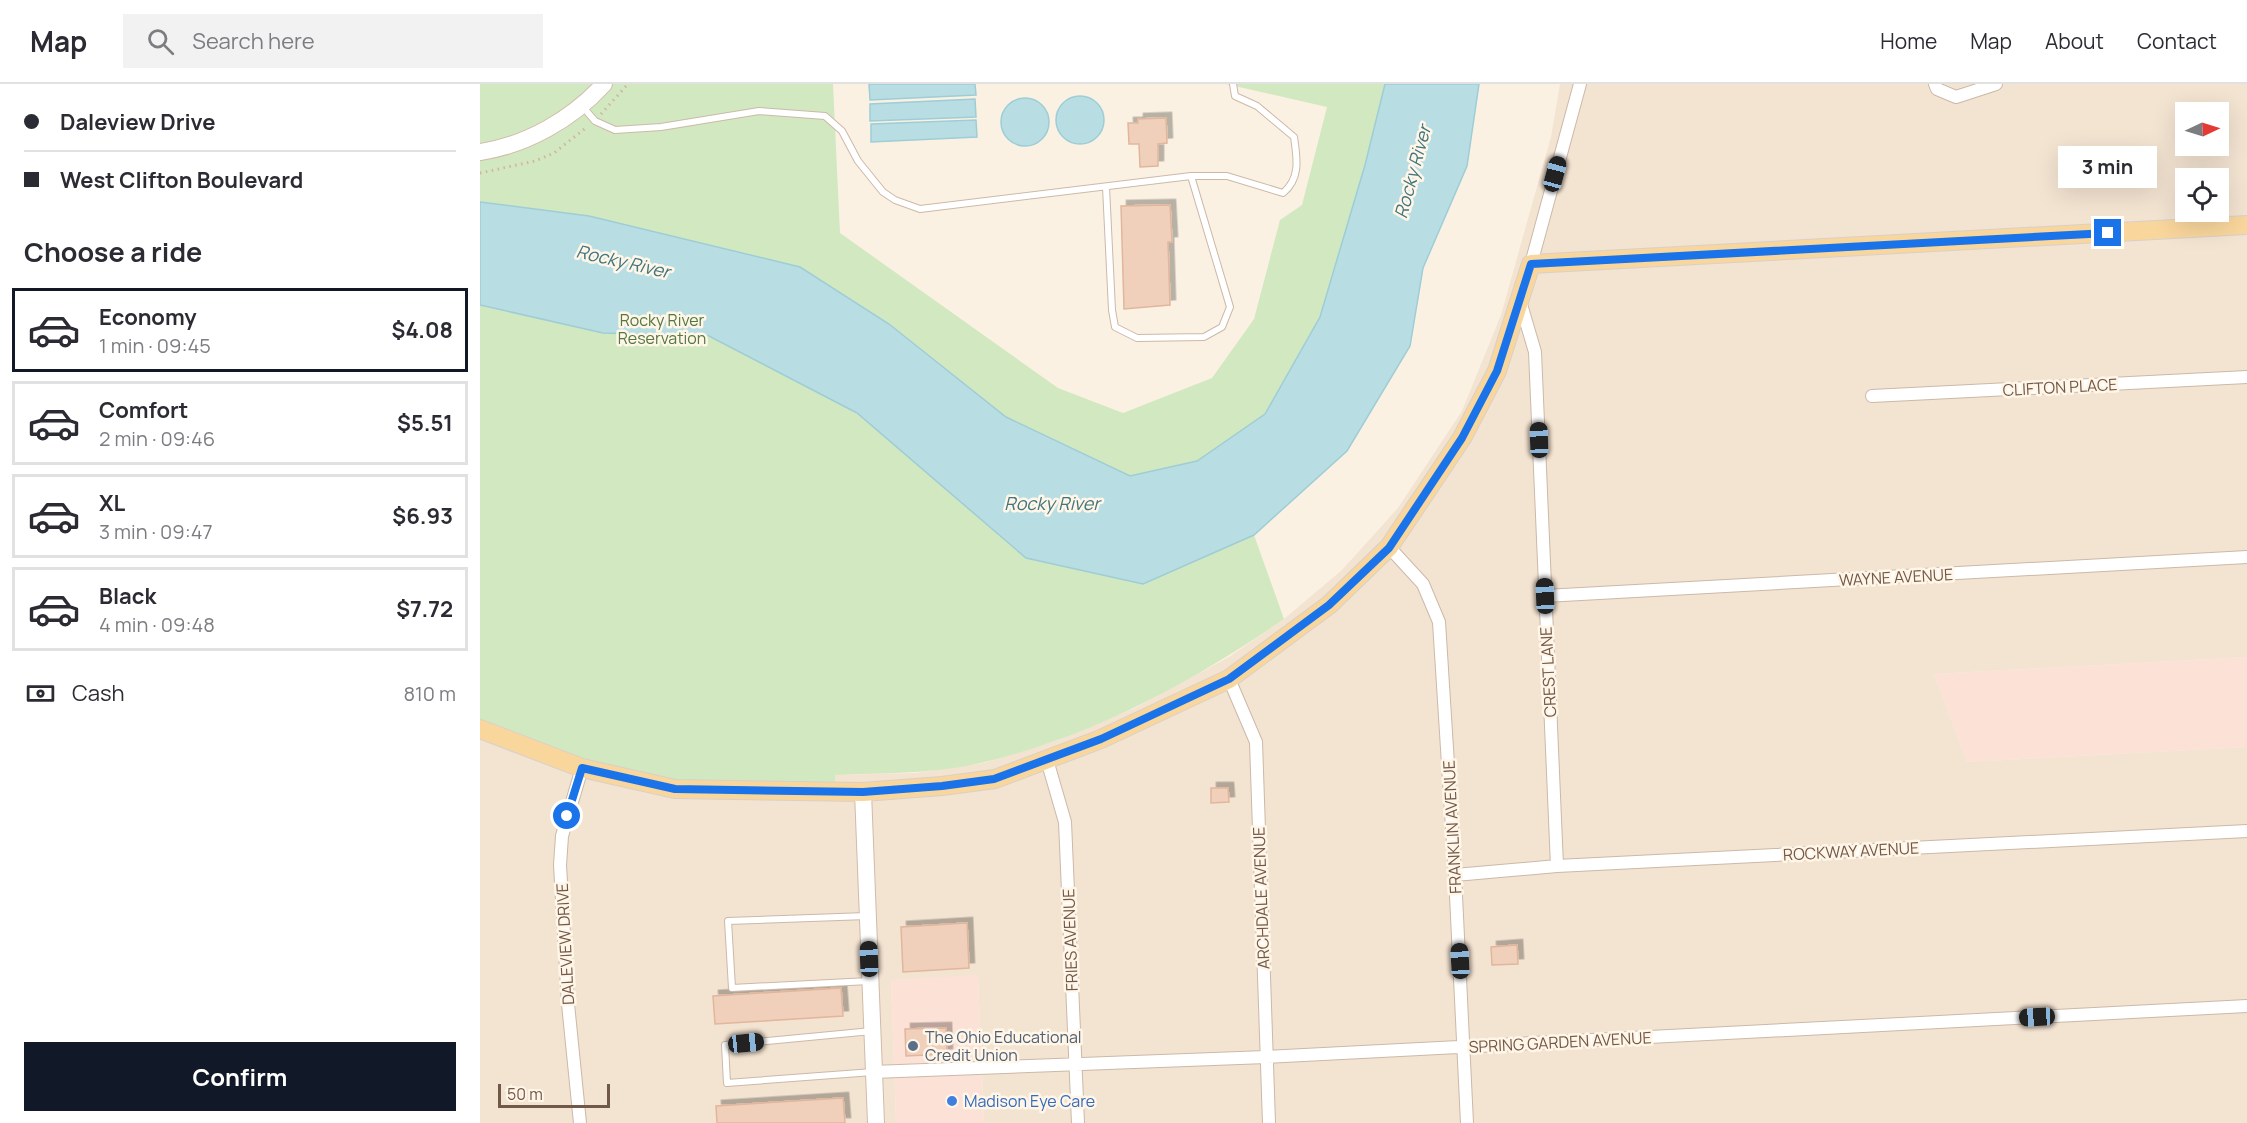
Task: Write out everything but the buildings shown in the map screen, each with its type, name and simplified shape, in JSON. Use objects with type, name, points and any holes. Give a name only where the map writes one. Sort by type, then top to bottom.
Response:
[{"type":"main road","points":[[480,152],[520,141],[554,125],[582,106],[604,84]]},
{"type":"main road","points":[[480,729],[582,768],[675,789],[863,792],[942,786],[994,779],[1101,739],[1229,679],[1329,605],[1389,548],[1462,438],[1497,371],[1531,264],[2247,225]]},
{"type":"main road","points":[[863,792],[876,1123]]},
{"type":"street","points":[[1531,264],[1580,84]]},
{"type":"street","points":[[1935,84],[1937,89],[1956,97],[1996,84]]},
{"type":"street","name":"CREST LANE","points":[[1520,301],[1535,352],[1557,866]]},
{"type":"street","name":"CLIFTON PLACE","points":[[1872,396],[2247,377]]},
{"type":"street","name":"FRANKLIN AVENUE","points":[[1389,548],[1423,584],[1439,622],[1455,874],[1467,1123]]},
{"type":"street","name":"WAYNE AVENUE","points":[[1545,596],[2247,557]]},
{"type":"street","name":"ARCHDALE AVENUE","points":[[1229,679],[1256,742],[1269,1123]]},
{"type":"street","name":"FRIES AVENUE","points":[[1047,760],[1065,822],[1078,1123]]},
{"type":"street","name":"DALEVIEW DRIVE","points":[[580,1123],[568,1004],[560,865],[562,836],[582,768]]},
{"type":"street","name":"ROCKWAY AVENUE","points":[[1455,874],[1557,866],[2247,831]]},
{"type":"street","name":"SPRING GARDEN AVENUE","points":[[873,1072],[1266,1057],[2247,1006]]},
{"type":"lane","points":[[582,106],[595,120],[615,130],[661,127],[759,111],[825,116],[842,131],[858,161],[883,192],[895,200],[920,209],[1191,176],[1227,176],[1283,193],[1291,186],[1298,165],[1294,137],[1257,106],[1235,96],[1233,84]]},
{"type":"lane","points":[[1106,187],[1112,310],[1115,327],[1137,338],[1204,337],[1222,327],[1230,308],[1191,176]]},
{"type":"lane","points":[[868,916],[728,921],[732,988],[870,981]]},
{"type":"lane","points":[[872,1031],[725,1045],[727,1083],[873,1072]]},
{"type":"shaded area","points":[[1560,84],[2247,84],[2247,657],[1934,674],[1967,762],[2247,747],[2247,1123],[984,1123],[978,976],[891,980],[896,1123],[480,1123],[480,727],[836,789],[835,775],[915,773],[984,763],[1056,741],[1135,708],[1229,657],[1284,619],[1342,570],[1398,508],[1462,411],[1501,315],[1551,137]]},
{"type":"shaded area","points":[[2247,657],[2247,747],[1967,762],[1934,674]]},
{"type":"shaded area","points":[[978,975],[984,1123],[896,1123],[891,980]]},
{"type":"green space","name":"Rocky River Reservation","points":[[480,84],[833,84],[840,233],[1058,388],[1123,413],[1212,378],[1254,319],[1280,220],[1302,205],[1327,107],[1226,84],[1385,84],[1365,165],[1320,317],[1265,414],[1197,461],[1130,476],[1006,417],[889,324],[847,408],[1143,584],[1254,535],[1284,619],[1177,685],[1103,722],[1064,738],[967,766],[910,772],[835,775],[836,790],[639,781],[480,727]]},
{"type":"water","points":[[869,84],[975,84],[976,95],[870,100]]},
{"type":"water","name":"Rocky River","points":[[1385,84],[1479,84],[1467,166],[1423,268],[1410,346],[1347,451],[1254,535],[1143,584],[1026,558],[857,413],[709,336],[603,333],[480,305],[480,202],[589,216],[800,267],[889,324],[1006,417],[1130,476],[1197,461],[1265,414],[1320,317],[1365,165]]},
{"type":"water","points":[[1075,96],[1085,96],[1097,103],[1104,115],[1104,125],[1097,137],[1085,144],[1075,144],[1060,133],[1056,125],[1056,115],[1067,100]]},
{"type":"water","points":[[1025,98],[1042,105],[1049,122],[1042,139],[1025,146],[1008,139],[1001,122],[1008,105]]},
{"type":"water","points":[[975,99],[976,117],[870,121],[870,104]]},
{"type":"water","points":[[976,120],[977,137],[871,142],[871,124]]},
{"type":"place","name":"The Ohio Educational Credit Union","points":[[913,1046]]},
{"type":"place","name":"Madison Eye Care","points":[[952,1101]]},
{"type":"route","points":[[567,816],[582,768],[675,789],[863,792],[942,786],[994,779],[1101,739],[1229,679],[1329,605],[1389,548],[1462,438],[1497,371],[1531,264],[2108,233]]}]
